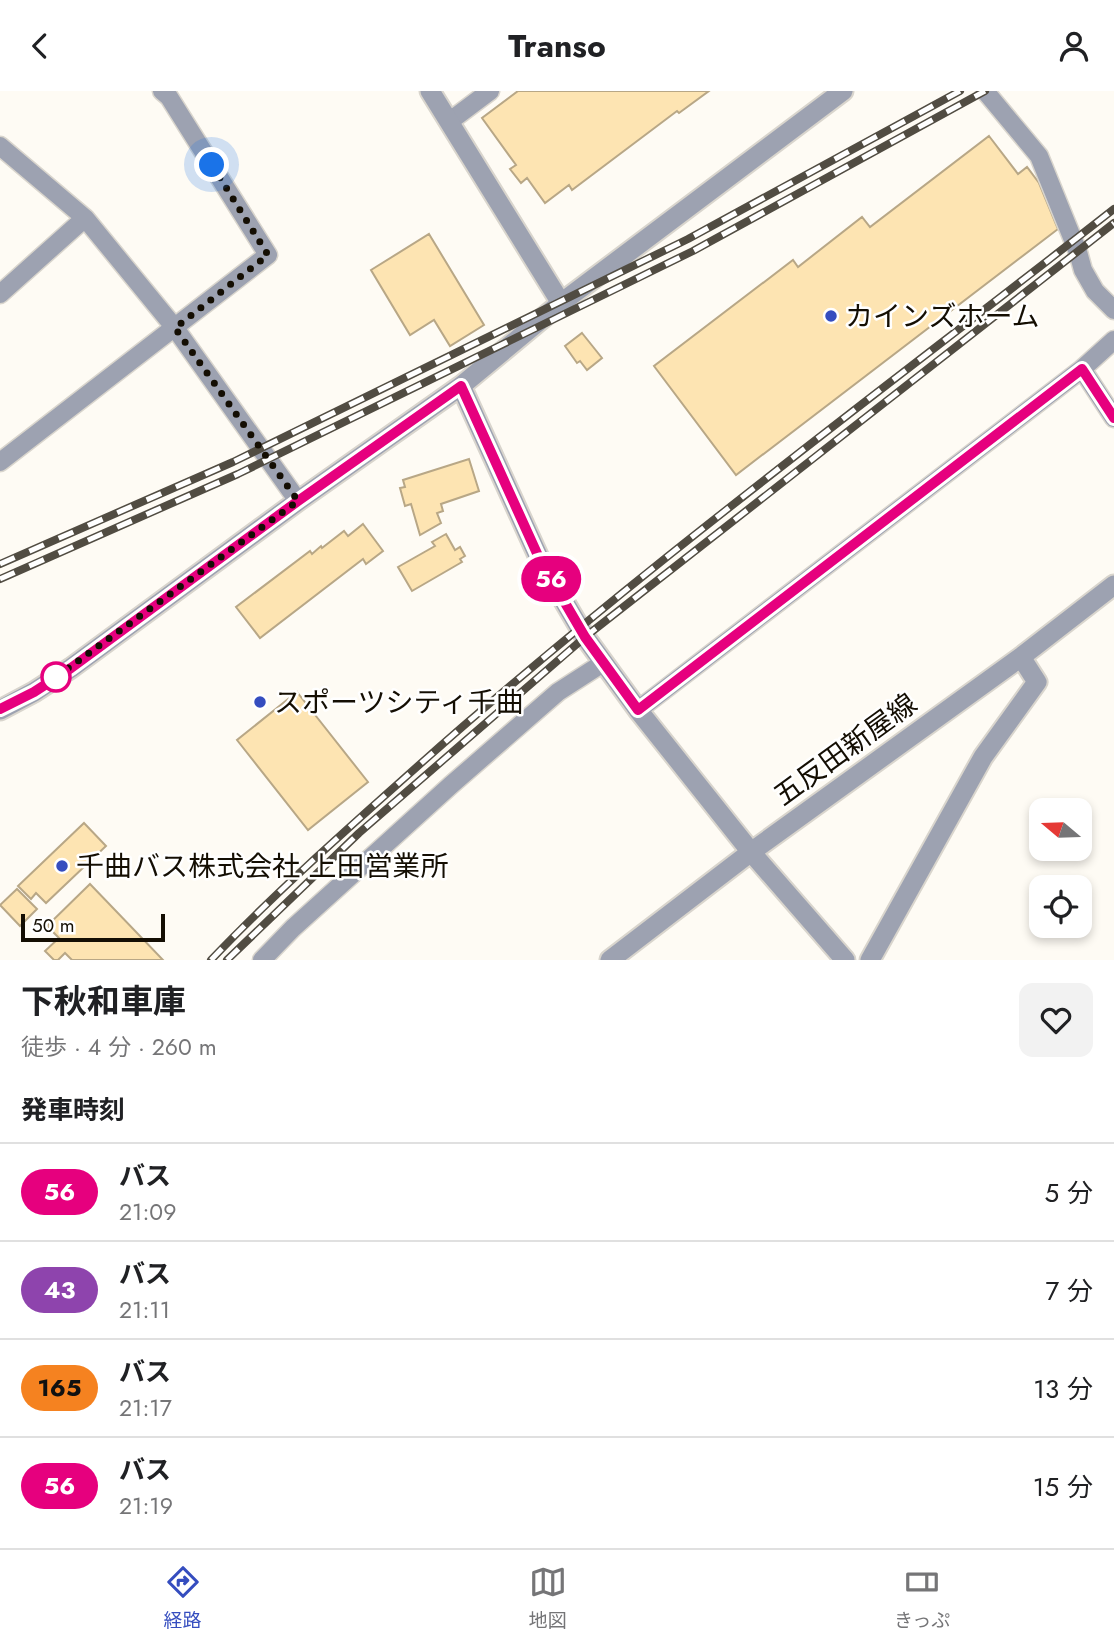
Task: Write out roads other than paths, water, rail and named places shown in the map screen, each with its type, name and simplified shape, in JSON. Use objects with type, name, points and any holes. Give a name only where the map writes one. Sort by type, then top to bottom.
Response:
[{"type":"street","points":[[0,463],[268,255],[169,97],[162,91]]},
{"type":"street","points":[[430,91],[561,303]]},
{"type":"street","points":[[450,121],[490,91]]},
{"type":"street","points":[[0,709],[34,692],[71,668],[298,501],[461,386],[561,303],[843,91]]},
{"type":"street","points":[[985,91],[1039,156],[1083,270],[1095,291],[1114,310]]},
{"type":"street","points":[[0,146],[85,218],[175,328],[298,501]]},
{"type":"street","points":[[0,294],[85,218]]},
{"type":"street","points":[[638,710],[1082,369],[1114,340]]},
{"type":"street","points":[[1082,369],[1114,418]]},
{"type":"street","points":[[461,386],[540,560],[585,637],[638,710],[751,852],[845,960]]},
{"type":"street","name":"五反田新屋線","points":[[610,960],[751,852],[1021,657],[1114,585]]},
{"type":"street","points":[[870,960],[983,757],[1037,682],[1021,657]]},
{"type":"street","points":[[262,960],[293,928],[451,785],[558,692],[603,663]]},
{"type":"railway","points":[[0,564],[233,462],[688,239],[960,91]]},
{"type":"railway","points":[[0,579],[238,474],[693,251],[985,91]]},
{"type":"railway","points":[[211,960],[280,891],[352,825],[574,633],[752,489],[1114,209]]},
{"type":"railway","points":[[227,960],[359,833],[585,637],[1114,223]]},
{"type":"place","name":"カインズホーム","points":[[831,316]]},
{"type":"place","name":"スポーツシティ千曲","points":[[260,702]]},
{"type":"place","name":"千曲バス株式会社 上田営業所","points":[[62,866]]}]
